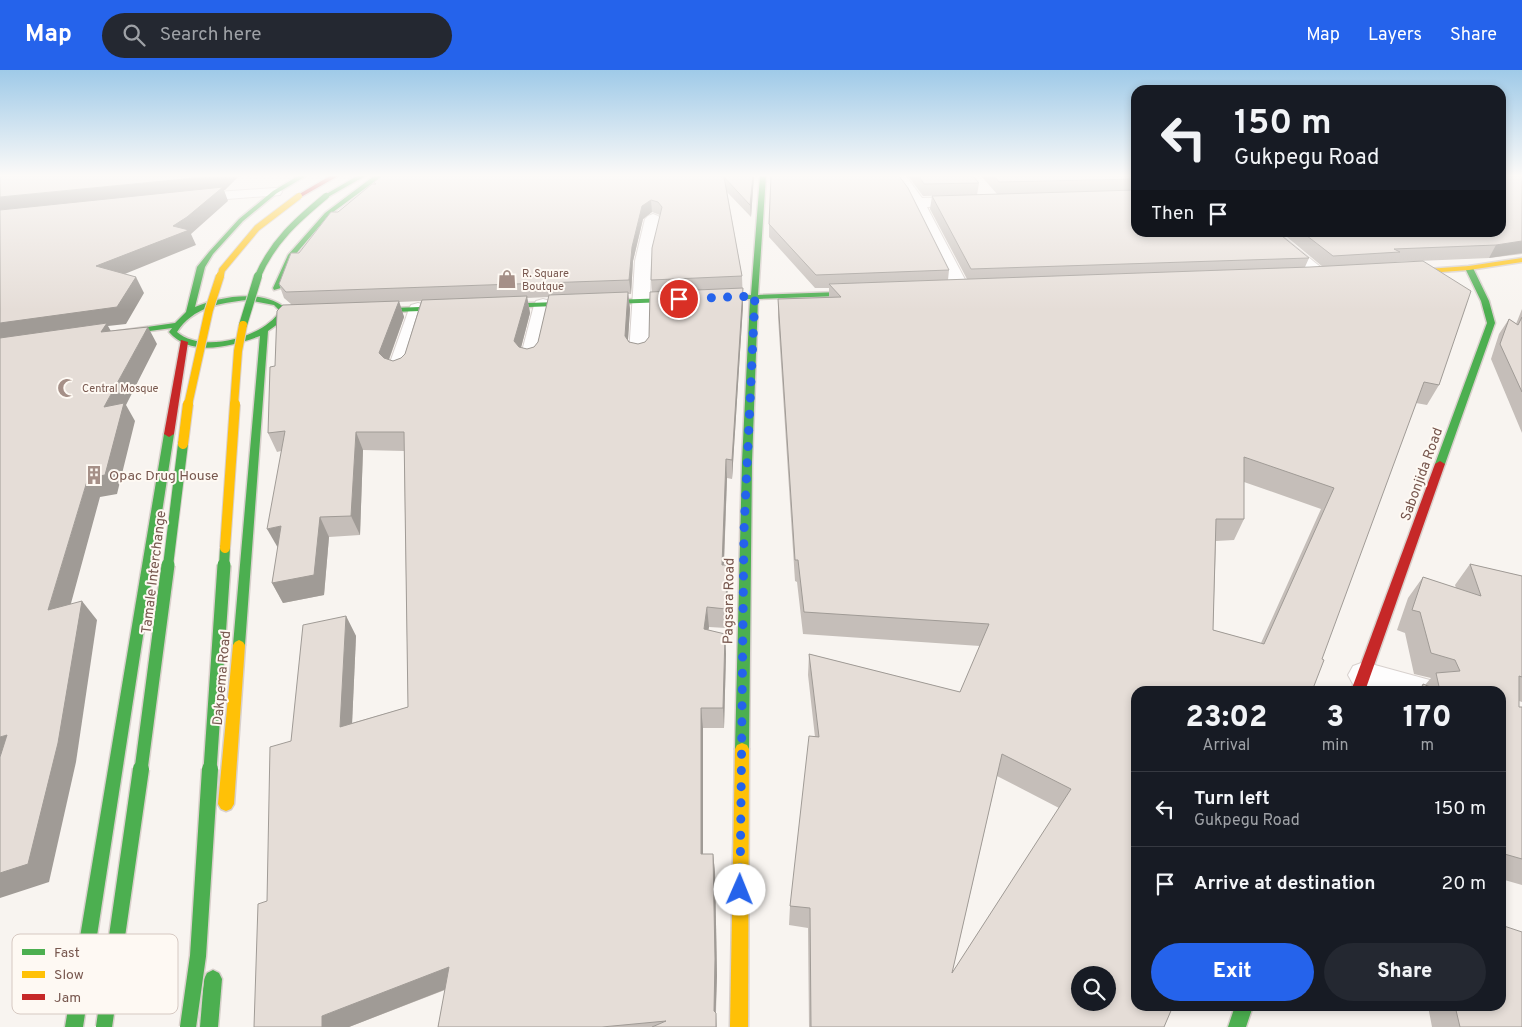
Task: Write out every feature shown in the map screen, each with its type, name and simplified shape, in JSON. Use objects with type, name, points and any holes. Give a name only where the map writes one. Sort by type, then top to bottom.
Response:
[{"type":"main road","points":[[190,313],[202,267],[211,253],[240,221]]},
{"type":"main road","name":"Tamale Interchange","points":[[118,934],[155,676],[190,389],[209,310],[222,270],[257,228],[267,221]]},
{"type":"main road","points":[[188,1027],[198,956],[238,352],[250,292],[267,257],[290,226],[296,221]]},
{"type":"main road","points":[[272,301],[291,255],[322,221]]},
{"type":"main road","name":"Pagsara Road","points":[[739,1027],[744,531],[759,221]]},
{"type":"main road","points":[[1383,274],[1469,268],[1522,260]]},
{"type":"main road","name":"Sabonjida Road","points":[[1361,683],[1491,322],[1484,293],[1469,268]]},
{"type":"main road","points":[[350,312],[882,292]]},
{"type":"main road","points":[[97,336],[175,325],[190,313],[202,307],[232,300],[254,298],[272,301],[279,304],[288,314],[274,326],[264,331],[232,342],[198,344],[184,342],[176,338],[173,332],[175,325]]},
{"type":"main road","name":"Dakpema Road","points":[[225,818],[264,331]]},
{"type":"main road","points":[[89,934],[184,342]]},
{"type":"main road","points":[[209,1027],[214,967]]},
{"type":"main road","points":[[1237,1027],[1242,1011]]},
{"type":"main road","points":[[74,1027],[76,1014]]},
{"type":"main road","name":"Tamale Interchange","points":[[104,1027],[106,1014]]},
{"type":"street","points":[[639,354],[643,261],[653,221]]},
{"type":"street","points":[[927,221],[961,289]]},
{"type":"street","points":[[1272,237],[1323,277]]},
{"type":"street","points":[[530,360],[543,304]]},
{"type":"street","points":[[398,370],[418,309]]},
{"type":"street","points":[[1361,683],[1385,686]]},
{"type":"building","points":[[0,221],[181,221],[173,226],[189,230],[96,266],[136,277],[117,307],[0,323]]},
{"type":"building","points":[[324,221],[638,221],[632,247],[629,280],[286,292],[279,284],[291,253],[299,253]]},
{"type":"building","points":[[659,221],[732,221],[742,276],[651,280],[652,248]]},
{"type":"building","points":[[769,221],[924,221],[949,270],[816,275],[769,224]]},
{"type":"building","points":[[945,221],[1131,221],[1131,237],[1283,237],[1309,258],[971,269]]},
{"type":"building","points":[[1506,221],[1522,221],[1522,241],[1496,245],[1394,249],[1400,252],[1333,256],[1308,237],[1506,237]]},
{"type":"building","points":[[1423,261],[1471,291],[1439,385],[1424,382],[1322,659],[1324,660],[1314,686],[1131,686],[1131,1011],[1171,1011],[1164,1027],[811,1027],[810,908],[790,906],[809,736],[819,737],[809,654],[960,692],[989,624],[804,612],[798,560],[795,560],[778,299],[841,297],[829,284],[1310,267]],"holes":[[[1244,457],[1334,488],[1264,644],[1213,630],[1216,519],[1244,519]],[[1002,754],[1071,789],[952,973]]]},
{"type":"building","points":[[743,288],[732,460],[726,459],[722,565],[727,565],[726,609],[707,607],[704,629],[725,634],[723,708],[701,708],[701,854],[713,854],[714,1011],[716,1013],[716,1027],[652,1027],[666,1021],[602,1027],[438,1027],[449,967],[322,1016],[322,1027],[254,1027],[258,904],[267,901],[270,747],[291,741],[303,625],[346,616],[340,727],[408,707],[404,432],[356,432],[351,516],[320,517],[314,575],[272,583],[281,526],[267,529],[285,431],[268,433],[270,367],[275,366],[277,311],[283,305],[399,301],[379,353],[384,358],[393,361],[405,354],[422,300],[527,296],[514,341],[519,347],[527,349],[534,347],[538,342],[549,295],[628,292],[625,336],[629,342],[638,344],[645,342],[649,337],[650,292]]},
{"type":"building","points":[[1522,317],[1522,392],[1500,344],[1509,319],[1518,325]]},
{"type":"building","points":[[107,323],[101,332],[148,327],[104,407],[124,403],[105,475],[88,478],[48,610],[82,601],[58,743],[28,864],[0,873],[0,757],[7,735],[0,737],[0,338]]},
{"type":"building","points":[[1470,564],[1522,576],[1522,677],[1519,676],[1519,707],[1522,707],[1522,859],[1506,854],[1506,686],[1439,686],[1436,673],[1460,671],[1455,660],[1431,653],[1420,612],[1412,610],[1423,577],[1481,596]]},
{"type":"building","points":[[1506,927],[1522,932],[1522,1027],[1460,1027],[1456,1011],[1506,1011]]},
{"type":"traffic: fast","points":[[190,313],[201,267],[240,221]]},
{"type":"traffic: fast","points":[[243,325],[250,298],[266,259],[281,236],[296,221]]},
{"type":"traffic: fast","points":[[277,288],[291,255],[321,221]]},
{"type":"traffic: fast","points":[[742,749],[749,390],[759,221]]},
{"type":"traffic: fast","points":[[1440,464],[1491,323],[1485,301],[1469,268]]},
{"type":"traffic: fast","points":[[365,311],[867,293]]},
{"type":"traffic: fast","points":[[247,298],[276,303],[284,311],[279,320],[258,334],[230,342],[203,345],[193,344],[182,340],[173,332],[179,323],[195,310],[215,303],[247,298]]},
{"type":"traffic: fast","points":[[112,334],[175,325]]},
{"type":"traffic: fast","points":[[239,645],[264,331]]},
{"type":"traffic: fast","points":[[89,934],[169,434]]},
{"type":"traffic: fast","points":[[117,934],[155,675],[183,444]]},
{"type":"traffic: fast","points":[[188,1027],[198,956],[225,548]]},
{"type":"traffic: fast","points":[[209,1027],[213,979]]},
{"type":"traffic: fast","points":[[1237,1027],[1242,1011]]},
{"type":"traffic: fast","points":[[74,1027],[76,1014]]},
{"type":"traffic: fast","points":[[104,1027],[106,1014]]},
{"type":"traffic: slow","points":[[183,444],[190,389],[209,310],[222,270],[257,228],[267,221]]},
{"type":"traffic: slow","points":[[1399,273],[1469,268],[1522,260]]},
{"type":"traffic: slow","points":[[225,548],[238,351],[243,325]]},
{"type":"traffic: slow","points":[[226,804],[239,645]]},
{"type":"traffic: slow","points":[[739,1027],[742,749]]},
{"type":"traffic: jam","points":[[169,434],[184,342]]},
{"type":"traffic: jam","points":[[1360,686],[1440,464]]},
{"type":"place","name":"R. Square Boutque","points":[[507,279]]},
{"type":"place","name":"Central Mosque","points":[[67,388]]},
{"type":"place","name":"Opac Drug House","points":[[94,475]]},
{"type":"route","points":[[679,299],[755,296],[744,531],[740,890]]}]
